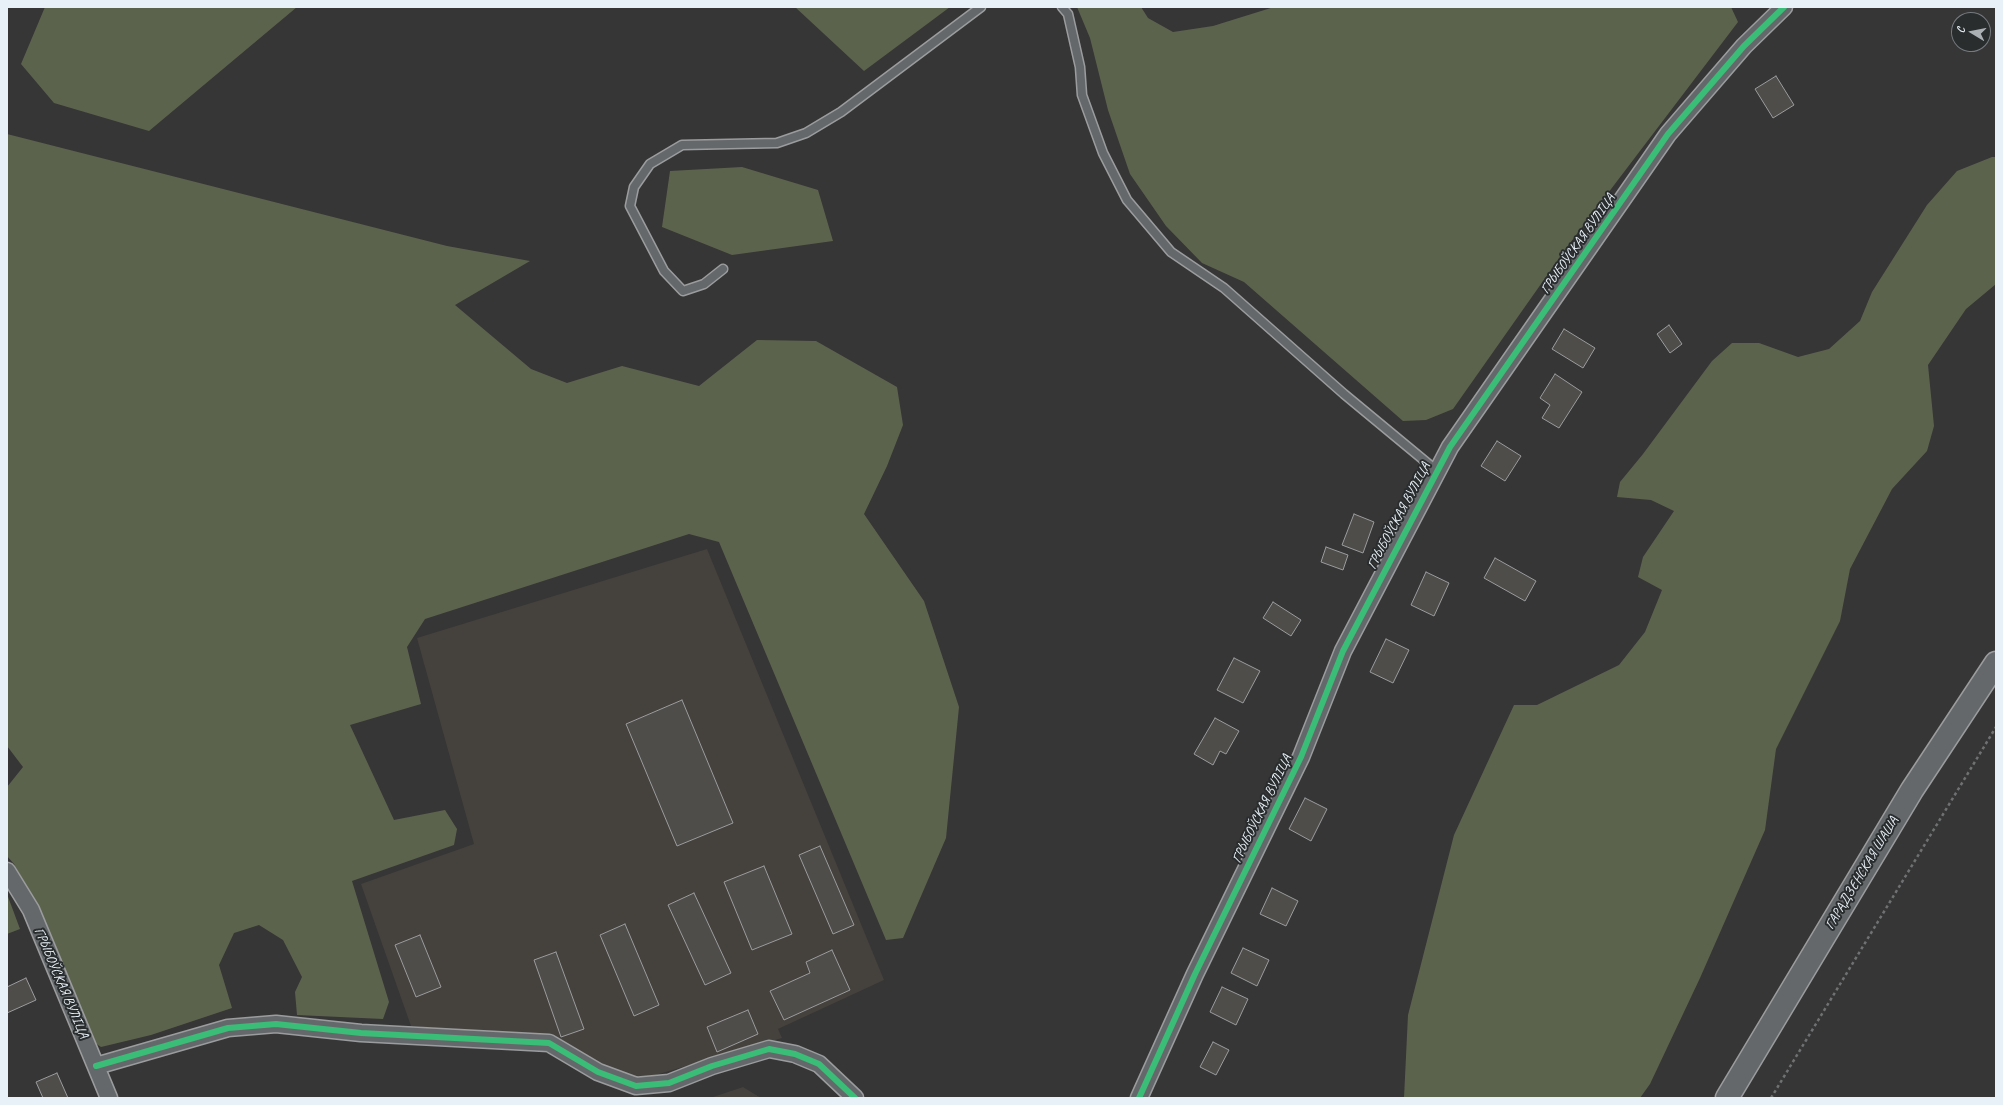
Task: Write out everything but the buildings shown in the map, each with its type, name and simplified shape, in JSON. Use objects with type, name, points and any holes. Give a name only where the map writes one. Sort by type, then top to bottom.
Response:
[{"type":"main road","name":"ГАРАДЗЕНСКАЯ ШАША","points":[[1731,1092],[1912,790],[1994,671]]},
{"type":"street","name":"ГРЫБОЎСКАЯ ВУЛІЦА","points":[[1139,1098],[1195,974],[1301,757],[1342,651],[1450,447],[1668,134],[1744,46],[1784,7]]},
{"type":"street","name":"ГРЫБОЎСКАЯ ВУЛІЦА","points":[[7,871],[31,910],[109,1098]]},
{"type":"street","points":[[96,1066],[228,1028],[276,1024],[327,1030],[549,1043],[598,1072],[636,1086],[669,1083],[712,1066],[769,1049],[795,1054],[819,1064],[855,1098]]},
{"type":"lane","points":[[723,269],[704,284],[683,291],[664,271],[630,206],[634,187],[650,164],[682,145],[740,146],[777,144],[806,132],[841,112],[981,7]]},
{"type":"lane","points":[[1062,7],[1068,14],[1080,67],[1082,96],[1103,153],[1127,200],[1171,252],[1224,288],[1344,394],[1436,471]]},
{"type":"path","points":[[1771,1098],[1996,727]]},
{"type":"shaded area","points":[[707,549],[884,980],[778,1029],[782,1038],[642,1079],[614,1071],[552,1038],[411,1026],[361,884],[474,844],[417,638]]},
{"type":"shaded area","points":[[743,1087],[761,1098],[710,1098]]},
{"type":"green space","points":[[45,7],[297,7],[149,131],[54,103],[21,64]]},
{"type":"green space","points":[[795,7],[950,7],[864,71]]},
{"type":"green space","points":[[1077,7],[1141,7],[1148,18],[1173,32],[1213,26],[1274,7],[1731,7],[1738,22],[1567,247],[1453,409],[1426,420],[1403,421],[1244,282],[1202,263],[1166,226],[1130,174],[1108,110],[1090,38]]},
{"type":"green space","points":[[7,134],[447,246],[530,261],[455,305],[531,369],[567,383],[622,366],[699,386],[757,340],[816,341],[897,387],[903,425],[887,466],[864,514],[924,601],[959,707],[946,838],[903,938],[886,940],[719,542],[689,534],[425,619],[407,647],[421,704],[350,725],[394,820],[445,810],[457,829],[454,845],[352,881],[389,1002],[383,1019],[297,1015],[295,992],[302,977],[283,940],[259,925],[234,933],[219,965],[232,1008],[151,1035],[101,1047],[95,1043],[36,904],[14,864],[7,856],[7,787],[23,767],[7,746]]},
{"type":"green space","points":[[1992,157],[1996,157],[1996,284],[1966,309],[1928,365],[1934,426],[1927,451],[1892,489],[1850,569],[1840,621],[1776,749],[1765,830],[1700,978],[1650,1084],[1640,1098],[1404,1098],[1408,1015],[1454,835],[1514,705],[1537,705],[1619,665],[1645,632],[1662,590],[1638,577],[1643,557],[1674,511],[1651,500],[1617,497],[1620,482],[1643,454],[1712,361],[1732,343],[1759,343],[1798,357],[1829,349],[1860,321],[1872,292],[1927,205],[1957,171]]},
{"type":"green space","points":[[742,167],[818,190],[833,241],[732,255],[662,227],[670,171]]},
{"type":"green space","points":[[7,894],[20,929],[7,934]]},
{"type":"cycle path","points":[[1139,1098],[1195,974],[1301,757],[1343,651],[1450,447],[1668,134],[1744,46],[1784,7]]},
{"type":"cycle path","points":[[96,1066],[228,1028],[276,1024],[361,1033],[549,1043],[598,1072],[636,1086],[669,1083],[712,1066],[769,1049],[795,1054],[819,1064],[855,1098]]}]
